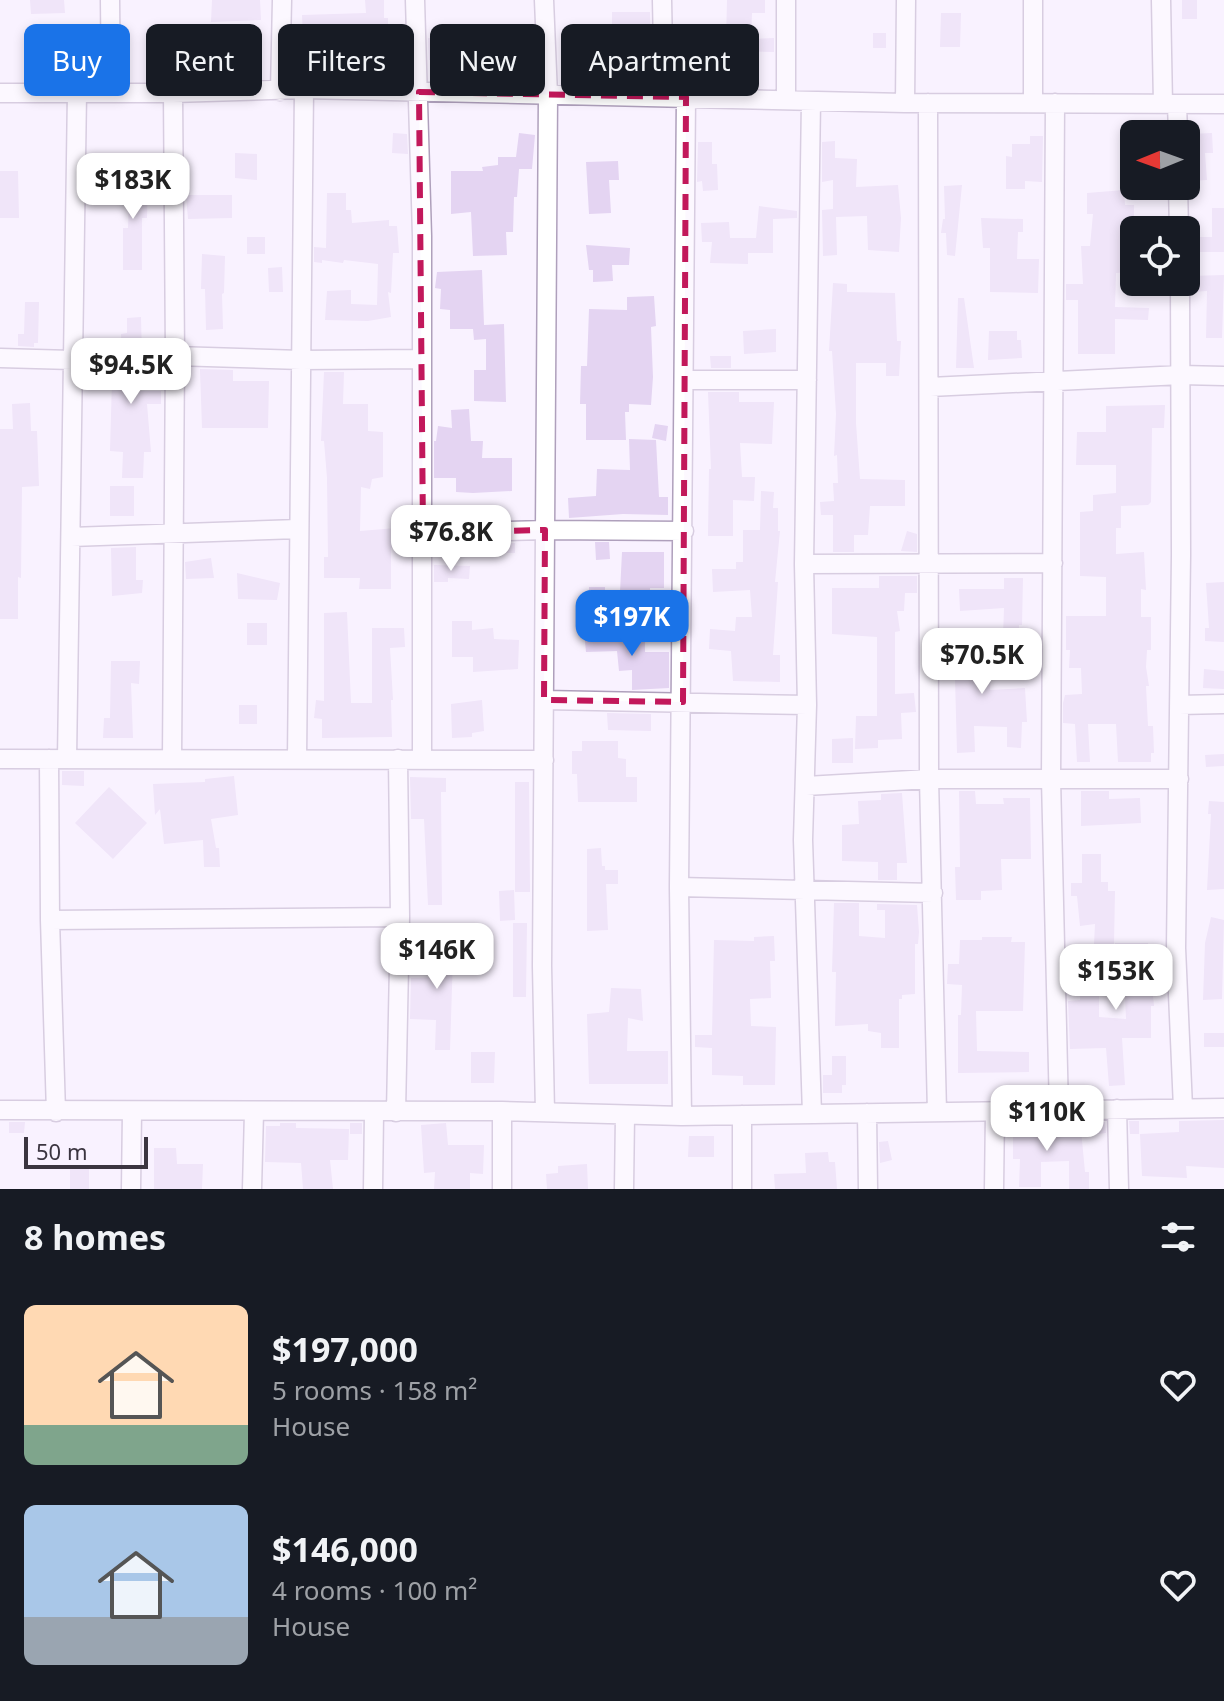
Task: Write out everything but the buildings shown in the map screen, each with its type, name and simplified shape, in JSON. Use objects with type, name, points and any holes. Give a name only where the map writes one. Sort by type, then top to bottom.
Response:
[{"type":"street","points":[[110,0],[110,24]]},
{"type":"street","points":[[281,24],[282,0]]},
{"type":"street","points":[[415,0],[422,359],[422,759]]},
{"type":"street","points":[[544,0],[548,95],[542,966],[545,1112]]},
{"type":"street","points":[[662,0],[664,97]]},
{"type":"street","points":[[786,0],[786,99]]},
{"type":"street","points":[[905,103],[906,0]]},
{"type":"street","points":[[1033,0],[1033,103]]},
{"type":"street","points":[[1161,0],[1170,104],[1174,120]]},
{"type":"street","points":[[414,92],[905,103],[1224,104]]},
{"type":"street","points":[[0,93],[24,93]]},
{"type":"street","points":[[56,1112],[50,920],[71,537],[77,96]]},
{"type":"street","points":[[172,759],[175,535],[173,96]]},
{"type":"street","points":[[297,759],[304,96]]},
{"type":"street","points":[[682,1116],[679,887],[686,97]]},
{"type":"street","points":[[811,101],[804,564],[807,705],[804,889],[812,1114]]},
{"type":"street","points":[[928,103],[929,779],[937,1112]]},
{"type":"street","points":[[1055,103],[1051,779],[1059,1111]]},
{"type":"street","points":[[1180,296],[1176,948],[1183,1108]]},
{"type":"street","points":[[175,356],[301,360],[422,359]]},
{"type":"street","points":[[0,358],[72,360]]},
{"type":"street","points":[[930,387],[1181,375],[1224,376]]},
{"type":"street","points":[[685,380],[807,380]]},
{"type":"street","points":[[71,537],[298,529]]},
{"type":"street","points":[[423,533],[684,531]]},
{"type":"street","points":[[804,564],[1053,563]]},
{"type":"street","points":[[544,700],[807,705]]},
{"type":"street","points":[[1179,705],[1224,704]]},
{"type":"street","points":[[0,759],[544,760]]},
{"type":"street","points":[[396,1112],[400,917],[398,759]]},
{"type":"street","points":[[806,786],[929,779],[1179,779]]},
{"type":"street","points":[[679,887],[933,893]]},
{"type":"street","points":[[50,920],[400,917]]},
{"type":"street","points":[[0,1110],[502,1111],[682,1116],[1224,1108]]},
{"type":"street","points":[[1117,1109],[1119,1189]]},
{"type":"street","points":[[131,1189],[132,1111]]},
{"type":"street","points":[[502,1111],[502,1189]]},
{"type":"street","points":[[994,1189],[995,1111]]},
{"type":"street","points":[[252,1189],[254,1112]]},
{"type":"street","points":[[373,1189],[374,1113]]},
{"type":"street","points":[[867,1113],[868,1189]]},
{"type":"street","points":[[624,1189],[625,1115]]},
{"type":"street","points":[[742,1115],[742,1189]]},
{"type":"highlighted area","points":[[419,92],[686,97],[683,702],[544,700],[545,530],[423,533]]}]
